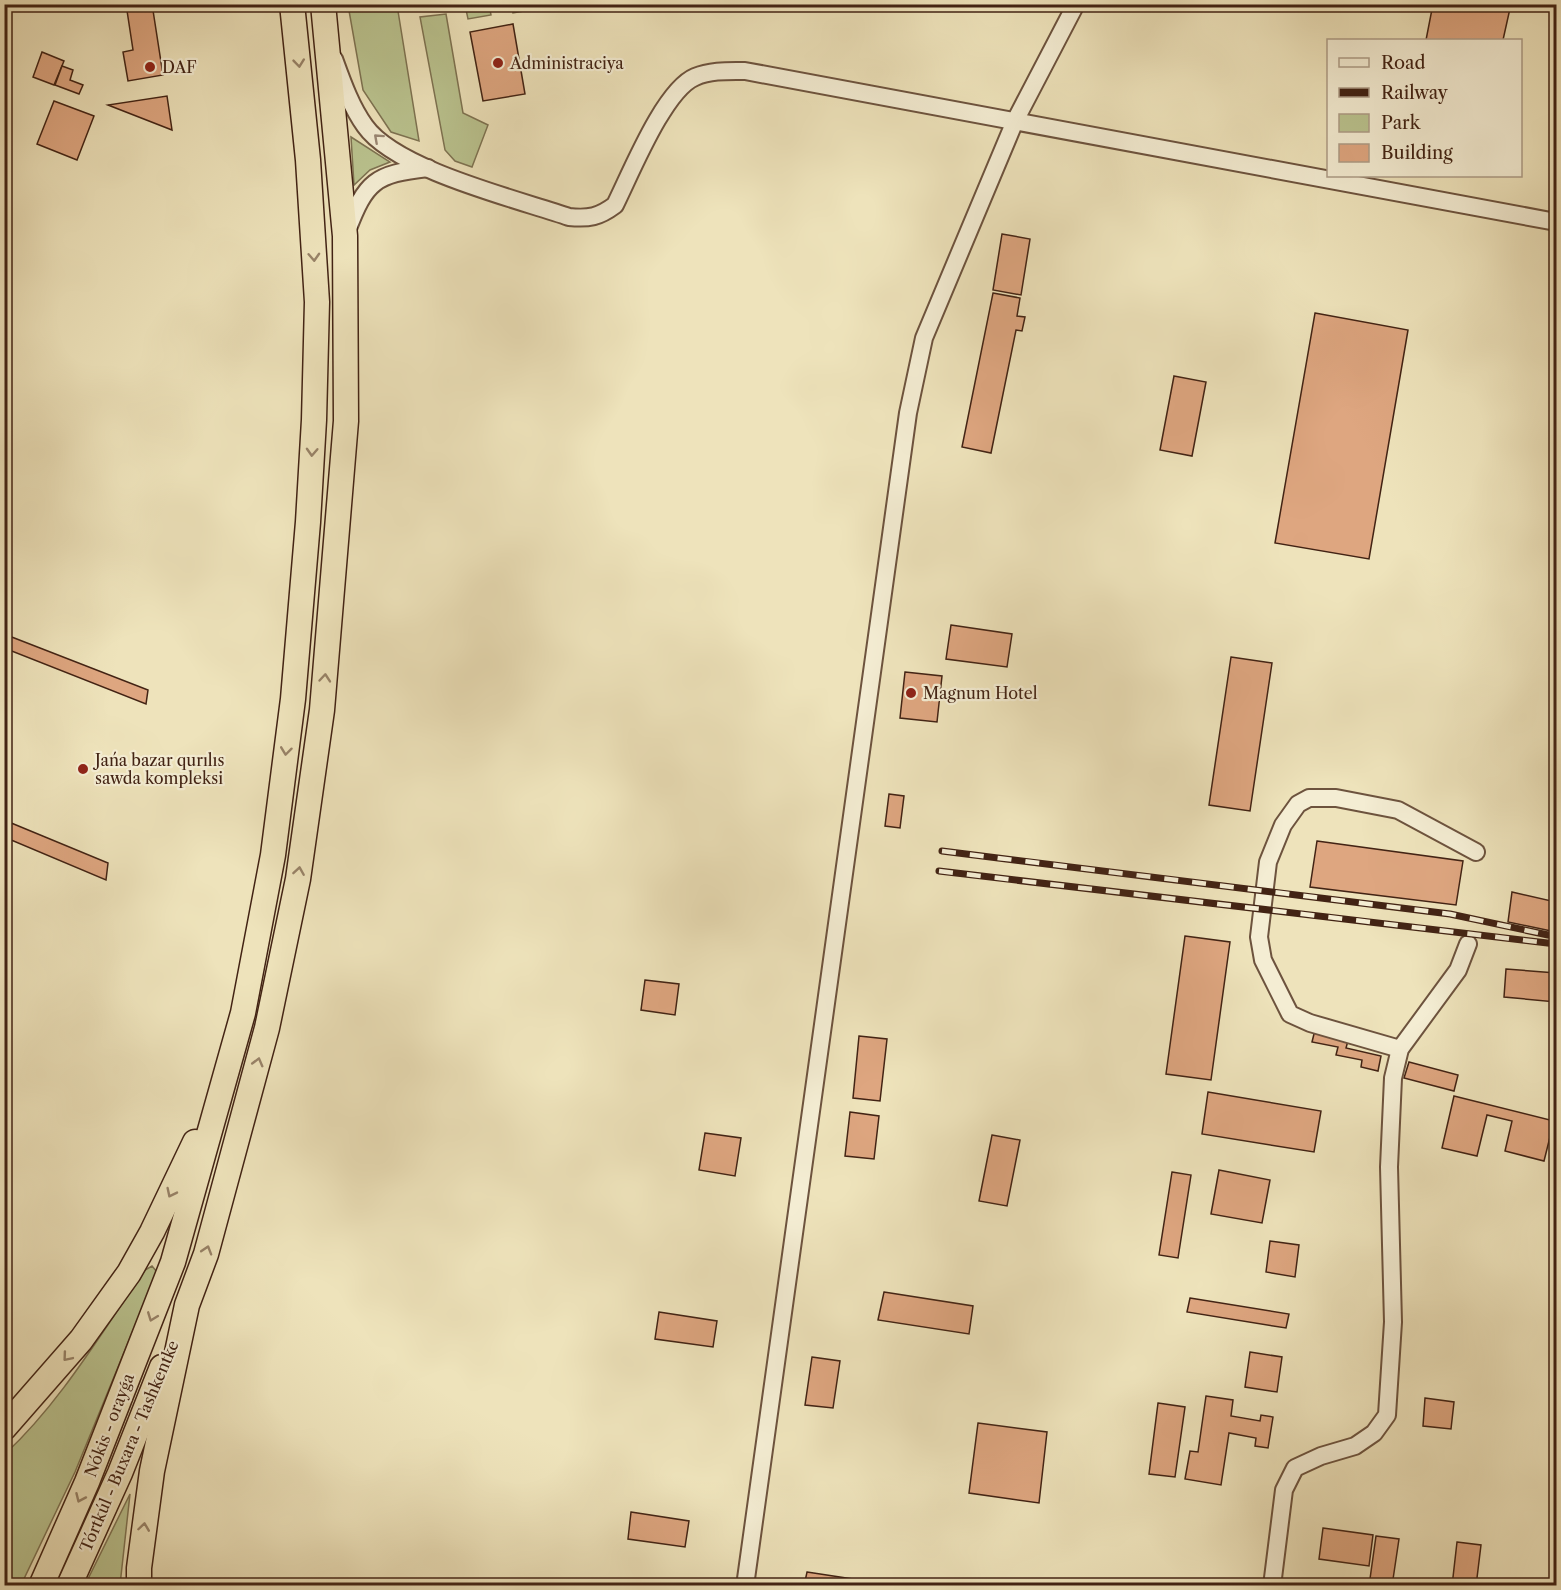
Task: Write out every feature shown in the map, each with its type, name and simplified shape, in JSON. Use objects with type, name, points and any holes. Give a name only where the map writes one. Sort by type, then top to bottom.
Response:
[{"type":"highway","points":[[4,1428],[81,1340],[129,1273],[152,1232],[223,1083],[243,1013],[273,855],[292,711],[309,522],[317,302],[308,159],[292,4]]},
{"type":"highway","points":[[139,1586],[139,1568],[152,1471],[187,1305],[206,1254],[267,1028],[298,879],[322,710],[346,422],[345,236],[323,4]]},
{"type":"highway","points":[[315,366],[346,366]]},
{"type":"highway","name":"Nókis - orayǵa","points":[[41,1586],[87,1482],[173,1262],[223,1083]]},
{"type":"highway","name":"Tórtkúl - Buxara - Tashkentke","points":[[69,1586],[120,1473],[187,1305]]},
{"type":"street","points":[[746,1586],[908,413],[924,338],[1015,122],[1076,4]]},
{"type":"street","points":[[327,42],[365,126],[390,149],[428,168],[569,216],[586,219],[601,215],[615,205],[674,92],[694,77],[717,71],[745,70],[1557,222]]},
{"type":"street","points":[[345,236],[359,198],[378,179],[400,171],[428,168]]},
{"type":"street","points":[[1400,1049],[1310,1023],[1290,1014],[1263,960],[1259,937],[1268,862],[1283,825],[1298,804],[1309,798],[1336,798],[1398,810],[1476,852]]},
{"type":"street","points":[[1272,1586],[1284,1490],[1295,1468],[1321,1456],[1355,1446],[1374,1433],[1387,1415],[1393,1322],[1389,1167],[1393,1078],[1400,1049],[1458,970],[1468,944]]},
{"type":"green space","points":[[559,4],[513,13],[512,5]]},
{"type":"green space","points":[[348,5],[397,5],[419,141],[391,132],[363,90]]},
{"type":"green space","points":[[465,5],[489,5],[491,15],[468,19]]},
{"type":"green space","points":[[446,14],[463,113],[488,125],[472,167],[455,161],[445,150],[420,17]]},
{"type":"green space","points":[[351,137],[390,162],[370,170],[354,185]]},
{"type":"green space","points":[[152,1266],[157,1272],[75,1472],[21,1585],[5,1586],[5,1454],[62,1390],[145,1270]]},
{"type":"green space","points":[[130,1494],[120,1585],[85,1585]]},
{"type":"building","points":[[126,4],[152,4],[163,75],[128,81],[123,52],[133,50]]},
{"type":"building","points":[[1433,4],[1511,4],[1503,39],[1426,39]]},
{"type":"building","name":"Administraciya","points":[[513,24],[525,94],[483,101],[470,32]]},
{"type":"building","points":[[42,52],[64,61],[54,85],[33,77]]},
{"type":"building","points":[[62,66],[73,70],[70,80],[83,85],[79,94],[55,85]]},
{"type":"building","points":[[167,96],[172,130],[108,105]]},
{"type":"building","points":[[54,101],[94,116],[77,160],[37,144]]},
{"type":"building","points":[[1002,234],[1030,239],[1021,295],[993,290]]},
{"type":"building","points":[[993,293],[1020,298],[1017,316],[1025,317],[1022,331],[1016,330],[991,453],[962,447]]},
{"type":"building","points":[[1315,313],[1408,330],[1369,559],[1275,543]]},
{"type":"building","points":[[1174,376],[1206,382],[1192,456],[1160,450]]},
{"type":"building","points":[[951,625],[1012,634],[1007,667],[946,659]]},
{"type":"building","points":[[4,634],[148,690],[146,704],[4,648]]},
{"type":"building","points":[[1231,657],[1272,663],[1250,811],[1209,805]]},
{"type":"building","points":[[905,672],[942,676],[937,722],[900,718]]},
{"type":"building","points":[[889,794],[904,796],[900,828],[885,826]]},
{"type":"building","points":[[4,820],[108,863],[106,880],[4,837]]},
{"type":"building","points":[[1317,841],[1463,861],[1456,905],[1310,887]]},
{"type":"building","points":[[1512,892],[1556,902],[1556,932],[1508,922]]},
{"type":"building","points":[[1185,936],[1230,942],[1211,1080],[1166,1074]]},
{"type":"building","points":[[1506,969],[1556,973],[1556,1002],[1504,997]]},
{"type":"building","points":[[645,980],[679,984],[675,1015],[641,1010]]},
{"type":"building","points":[[1315,1030],[1349,1037],[1346,1048],[1381,1056],[1378,1071],[1361,1067],[1362,1060],[1336,1055],[1338,1047],[1312,1042]]},
{"type":"building","points":[[859,1036],[887,1039],[880,1101],[853,1098]]},
{"type":"building","points":[[1409,1062],[1458,1075],[1454,1091],[1404,1078]]},
{"type":"building","points":[[1208,1092],[1321,1111],[1314,1152],[1202,1134]]},
{"type":"building","points":[[1454,1096],[1554,1121],[1544,1161],[1505,1151],[1512,1121],[1487,1115],[1477,1156],[1442,1148]]},
{"type":"building","points":[[850,1112],[879,1116],[874,1159],[845,1156]]},
{"type":"building","points":[[705,1133],[741,1138],[735,1176],[699,1170]]},
{"type":"building","points":[[992,1135],[1020,1140],[1007,1206],[979,1201]]},
{"type":"building","points":[[1219,1170],[1270,1180],[1262,1223],[1211,1214]]},
{"type":"building","points":[[1172,1172],[1191,1175],[1178,1258],[1159,1255]]},
{"type":"building","points":[[1270,1241],[1299,1245],[1295,1277],[1266,1272]]},
{"type":"building","points":[[884,1292],[973,1306],[969,1334],[878,1320]]},
{"type":"building","points":[[1190,1298],[1289,1314],[1286,1328],[1187,1312]]},
{"type":"building","points":[[659,1312],[717,1321],[713,1347],[655,1339]]},
{"type":"building","points":[[1250,1352],[1282,1357],[1277,1392],[1245,1387]]},
{"type":"building","points":[[812,1357],[840,1361],[833,1408],[805,1405]]},
{"type":"building","points":[[1206,1396],[1233,1400],[1231,1416],[1260,1421],[1261,1415],[1273,1417],[1268,1448],[1255,1446],[1256,1438],[1229,1433],[1221,1485],[1185,1479],[1190,1451],[1198,1452]]},
{"type":"building","points":[[1425,1398],[1454,1402],[1451,1429],[1423,1426]]},
{"type":"building","points":[[1158,1403],[1185,1407],[1175,1477],[1149,1474]]},
{"type":"building","points":[[978,1423],[1047,1432],[1039,1503],[969,1493]]},
{"type":"building","points":[[631,1512],[689,1521],[685,1547],[628,1539]]},
{"type":"building","points":[[1323,1528],[1373,1535],[1369,1566],[1319,1559]]},
{"type":"building","points":[[1376,1536],[1399,1539],[1392,1586],[1369,1586]]},
{"type":"building","points":[[1457,1542],[1481,1545],[1476,1586],[1452,1586]]},
{"type":"building","points":[[807,1572],[899,1586],[804,1586]]},
{"type":"railway","points":[[942,851],[1450,914],[1548,935]]},
{"type":"railway","points":[[939,871],[1556,944]]},
{"type":"place","name":"Administraciya","points":[[498,63]]},
{"type":"place","name":"DAF","points":[[150,67]]},
{"type":"place","name":"Magnum Hotel","points":[[911,693]]},
{"type":"place","name":"Jańa bazar qurılıs sawda kompleksi","points":[[83,769]]}]
